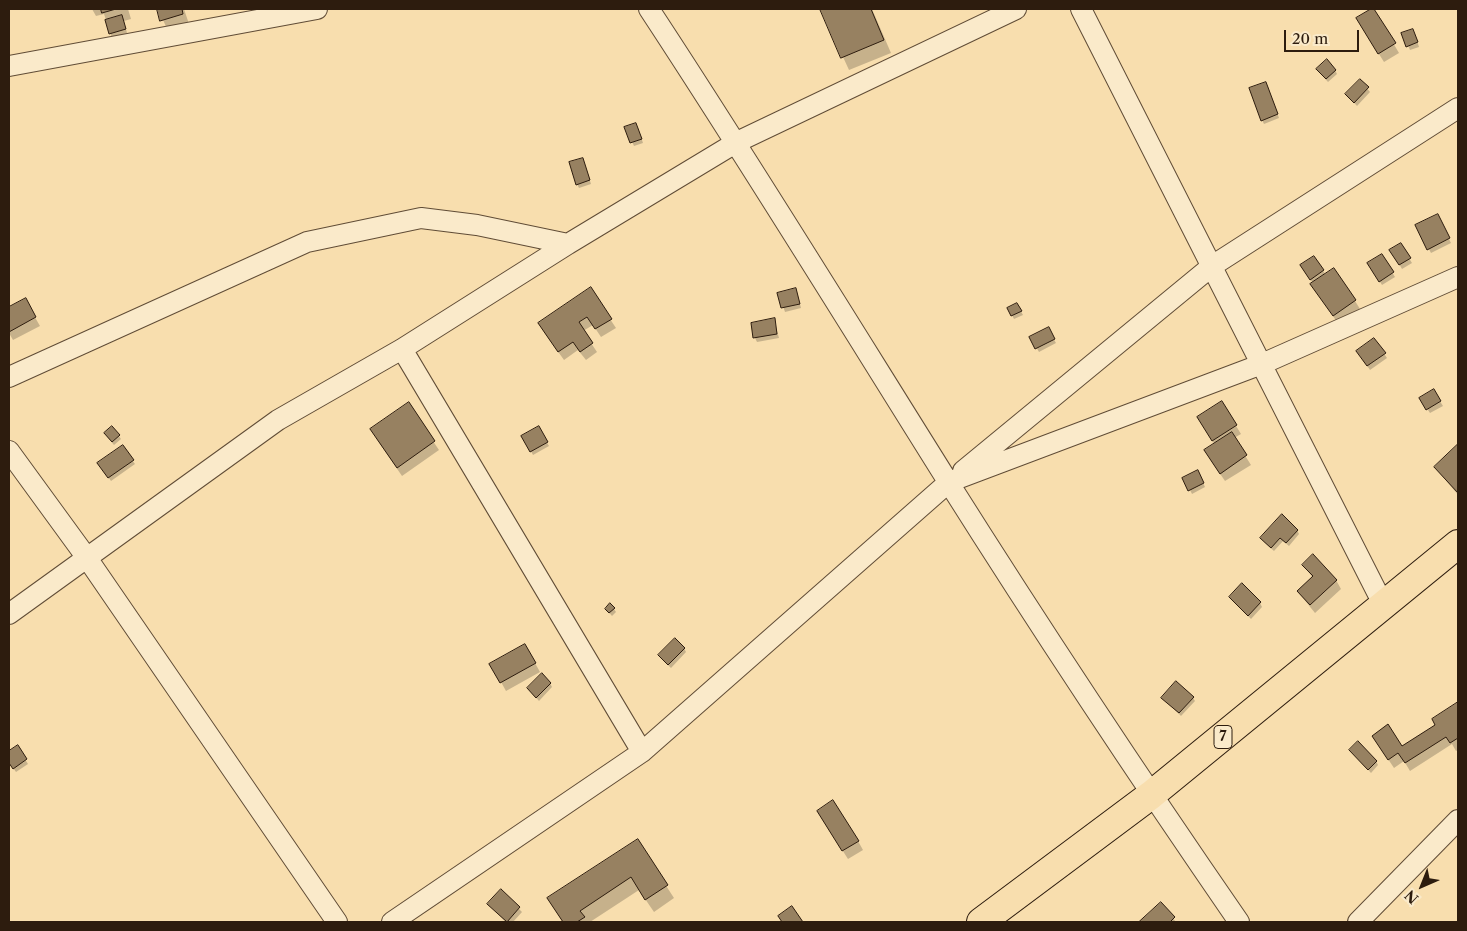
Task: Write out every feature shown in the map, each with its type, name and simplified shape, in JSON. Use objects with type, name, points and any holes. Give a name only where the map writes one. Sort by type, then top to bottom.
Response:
[{"type":"highway","name":"7","points":[[981,922],[1152,795],[1458,544]]},
{"type":"street","points":[[9,66],[317,9]]},
{"type":"street","points":[[649,9],[737,142],[949,482],[1152,795],[1239,922]]},
{"type":"street","points":[[9,614],[278,420],[402,349],[568,244],[737,142],[1016,9]]},
{"type":"street","points":[[1081,9],[1383,604]]},
{"type":"street","points":[[392,922],[642,752],[949,482],[1212,266],[1458,108]]},
{"type":"street","points":[[9,377],[307,242],[421,218],[478,225],[568,244]]},
{"type":"street","points":[[949,482],[1262,364],[1458,277]]},
{"type":"street","points":[[402,349],[642,752]]},
{"type":"street","points":[[9,451],[87,558],[337,922]]},
{"type":"street","points":[[1358,922],[1458,820]]},
{"type":"building","points":[[101,9],[116,9],[102,13]]},
{"type":"building","points":[[157,9],[182,9],[183,14],[160,21]]},
{"type":"building","points":[[820,9],[871,9],[884,40],[841,58]]},
{"type":"building","points":[[1374,9],[1396,43],[1378,54],[1356,18]]},
{"type":"building","points":[[122,15],[126,29],[109,34],[105,20]]},
{"type":"building","points":[[1413,29],[1418,42],[1406,47],[1401,33]]},
{"type":"building","points":[[1327,59],[1336,70],[1326,79],[1316,69]]},
{"type":"building","points":[[1360,79],[1369,87],[1354,103],[1345,94]]},
{"type":"building","points":[[1266,82],[1278,114],[1261,121],[1249,88]]},
{"type":"building","points":[[636,123],[642,139],[630,143],[624,127]]},
{"type":"building","points":[[583,158],[590,180],[576,185],[569,162]]},
{"type":"building","points":[[1438,214],[1450,238],[1427,250],[1415,225]]},
{"type":"building","points":[[1401,243],[1411,258],[1399,265],[1389,250]]},
{"type":"building","points":[[1382,254],[1394,272],[1379,282],[1367,263]]},
{"type":"building","points":[[1314,256],[1324,270],[1310,280],[1300,265]]},
{"type":"building","points":[[1334,268],[1356,300],[1333,316],[1310,284]]},
{"type":"building","points":[[591,287],[612,319],[595,329],[587,317],[579,322],[593,343],[580,352],[573,342],[558,352],[538,323]]},
{"type":"building","points":[[796,288],[800,304],[781,308],[777,293]]},
{"type":"building","points":[[26,298],[36,317],[9,332],[9,307]]},
{"type":"building","points":[[1017,303],[1022,311],[1011,316],[1007,308]]},
{"type":"building","points":[[775,318],[777,334],[753,338],[751,323]]},
{"type":"building","points":[[1049,327],[1055,339],[1035,349],[1029,337]]},
{"type":"building","points":[[1374,338],[1386,353],[1367,366],[1356,351]]},
{"type":"building","points":[[1434,389],[1441,401],[1426,410],[1419,398]]},
{"type":"building","points":[[1222,401],[1237,425],[1212,441],[1197,417]]},
{"type":"building","points":[[409,402],[435,441],[397,468],[370,429]]},
{"type":"building","points":[[112,426],[120,435],[112,442],[104,433]]},
{"type":"building","points":[[539,426],[548,442],[530,452],[521,436]]},
{"type":"building","points":[[1232,432],[1247,455],[1220,474],[1204,450]]},
{"type":"building","points":[[1458,444],[1458,493],[1434,467]]},
{"type":"building","points":[[123,445],[134,460],[108,478],[97,463]]},
{"type":"building","points":[[1198,470],[1204,483],[1188,491],[1182,478]]},
{"type":"building","points":[[1282,514],[1298,530],[1286,543],[1280,538],[1271,548],[1260,538]]},
{"type":"building","points":[[1313,554],[1337,580],[1310,605],[1297,591],[1313,576],[1302,565]]},
{"type":"building","points":[[1242,583],[1261,602],[1248,616],[1229,597]]},
{"type":"building","points":[[610,603],[615,608],[609,613],[605,609]]},
{"type":"building","points":[[675,638],[685,648],[668,665],[658,655]]},
{"type":"building","points":[[525,644],[536,663],[500,683],[489,664]]},
{"type":"building","points":[[542,673],[551,683],[536,698],[527,688]]},
{"type":"building","points":[[1176,681],[1194,697],[1179,713],[1161,698]]},
{"type":"building","points":[[1458,702],[1458,738],[1450,743],[1446,737],[1405,763],[1398,753],[1388,760],[1372,736],[1388,724],[1402,746],[1435,725],[1432,719]]},
{"type":"building","points":[[1358,741],[1377,761],[1368,770],[1349,750]]},
{"type":"building","points":[[18,745],[27,759],[13,769],[9,763],[9,751]]},
{"type":"building","points":[[833,800],[859,841],[842,851],[817,811]]},
{"type":"building","points":[[638,839],[668,885],[645,900],[631,877],[580,911],[585,917],[577,922],[563,922],[547,898]]},
{"type":"building","points":[[501,889],[520,907],[507,922],[487,904]]},
{"type":"building","points":[[1161,902],[1175,917],[1170,922],[1139,922]]},
{"type":"building","points":[[792,906],[803,922],[782,922],[778,916]]}]
